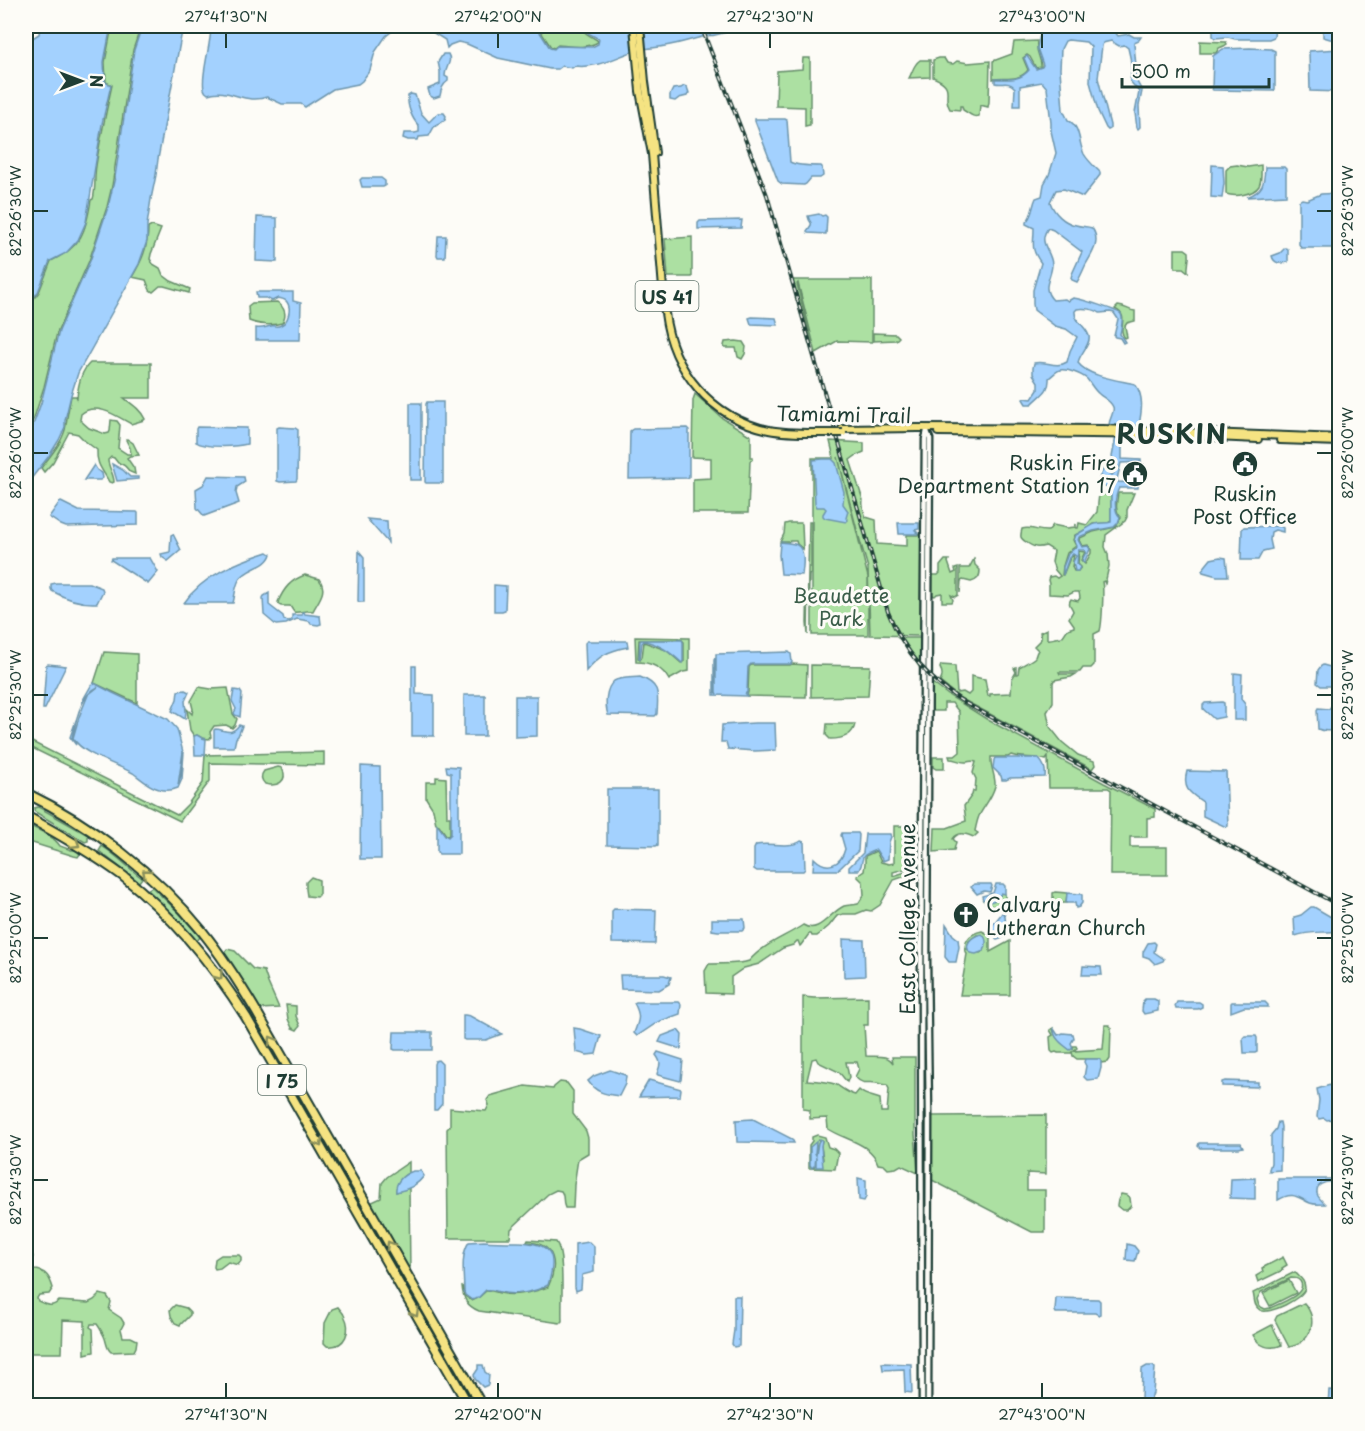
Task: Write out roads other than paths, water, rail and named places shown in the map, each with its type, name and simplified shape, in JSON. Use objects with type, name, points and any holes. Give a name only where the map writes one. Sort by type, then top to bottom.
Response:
[{"type":"highway","name":"I 75","points":[[26,793],[78,821],[118,850],[153,879],[212,944],[245,992],[482,1406]]},
{"type":"highway","points":[[43,801],[80,818]]},
{"type":"highway","name":"I 75","points":[[26,816],[66,838],[130,882],[161,909],[221,978],[246,1017],[469,1406]]},
{"type":"highway","points":[[120,880],[168,917]]},
{"type":"highway","points":[[172,891],[188,915]]},
{"type":"main road","name":"Tamiami Trail","points":[[634,26],[639,54]]},
{"type":"main road","name":"Tamiami Trail","points":[[640,26],[640,91],[651,153],[666,320],[671,343],[688,377],[716,406],[754,426],[777,431],[1124,432],[1257,435],[1340,440]]},
{"type":"main road","name":"East College Avenue","points":[[922,1406],[921,978],[926,751],[925,439],[928,430]]},
{"type":"main road","name":"Tamiami Trail","points":[[1124,432],[1210,437],[1340,440]]},
{"type":"main road","points":[[1210,437],[1229,434]]},
{"type":"main road","points":[[1238,438],[1257,435]]},
{"type":"main road","name":"East College Avenue","points":[[926,592],[923,730],[928,779],[928,1406]]},
{"type":"water","points":[[40,26],[111,26],[104,62],[105,82],[111,85],[102,124],[86,222],[78,240],[66,253],[50,261],[38,292],[26,306],[26,42],[39,34]]},
{"type":"water","points":[[142,26],[183,26],[151,199],[147,241],[139,264],[78,373],[65,427],[59,440],[26,485],[26,439],[41,403],[59,331],[90,261],[108,207],[115,177],[134,50]]},
{"type":"water","points":[[211,26],[536,26],[550,48],[554,49],[557,46],[592,47],[598,44],[599,39],[579,26],[746,26],[675,44],[638,50],[592,66],[572,68],[562,66],[558,69],[498,58],[458,42],[447,48],[445,40],[421,27],[395,29],[386,36],[375,52],[370,70],[362,81],[358,84],[333,89],[305,107],[301,104],[282,104],[267,97],[251,99],[216,92],[208,94],[204,86],[204,79]]},
{"type":"water","points":[[1042,26],[1115,26],[1118,36],[1129,34],[1141,37],[1134,42],[1135,78],[1142,91],[1138,129],[1135,113],[1139,92],[1130,81],[1131,64],[1128,48],[1111,41],[1103,43],[1102,46],[1098,78],[1110,125],[1108,130],[1098,111],[1090,82],[1091,47],[1086,42],[1068,40],[1061,49],[1063,110],[1077,131],[1084,154],[1100,172],[1100,175],[1083,197],[1064,189],[1056,190],[1050,202],[1057,214],[1064,220],[1092,228],[1096,242],[1077,282],[1071,278],[1082,252],[1048,228],[1044,242],[1051,259],[1052,269],[1047,291],[1053,300],[1068,301],[1073,298],[1121,314],[1120,334],[1125,342],[1123,343],[1120,338],[1114,336],[1118,319],[1114,313],[1100,313],[1086,309],[1075,311],[1076,318],[1089,336],[1078,363],[1096,375],[1135,384],[1140,393],[1141,403],[1139,425],[1125,426],[1122,433],[1122,459],[1141,460],[1141,462],[1121,463],[1117,479],[1118,482],[1138,483],[1138,488],[1119,488],[1115,503],[1120,517],[1118,523],[1114,527],[1093,531],[1079,537],[1078,540],[1082,547],[1088,546],[1090,549],[1084,563],[1082,560],[1086,552],[1078,550],[1077,564],[1080,567],[1078,571],[1075,571],[1073,562],[1076,556],[1073,554],[1069,558],[1063,575],[1063,567],[1068,554],[1077,546],[1074,540],[1076,535],[1097,523],[1111,522],[1111,489],[1099,485],[1099,482],[1107,464],[1108,473],[1112,475],[1114,473],[1112,457],[1116,436],[1113,427],[1109,425],[1113,411],[1112,405],[1097,392],[1087,379],[1078,374],[1067,370],[1059,371],[1049,378],[1048,387],[1032,404],[1026,404],[1023,399],[1032,399],[1038,390],[1038,382],[1033,374],[1034,363],[1059,365],[1067,362],[1077,337],[1066,329],[1055,326],[1034,310],[1033,304],[1033,290],[1041,263],[1034,250],[1034,228],[1026,222],[1036,198],[1042,196],[1044,184],[1056,153],[1051,131],[1047,88],[1042,82],[1020,86],[1020,106],[1014,106],[1015,88],[1008,83],[995,83],[995,79],[1014,79],[1025,74],[1029,70],[1024,58],[1027,56],[1036,69],[1042,67],[1037,48]]},
{"type":"water","points":[[1213,26],[1275,26],[1274,37],[1269,39],[1235,39],[1215,38]]},
{"type":"water","points":[[1324,26],[1339,26],[1339,40],[1323,37]]},
{"type":"water","points":[[1250,48],[1275,51],[1274,91],[1213,90],[1213,56],[1223,49]]},
{"type":"water","points":[[1339,49],[1339,92],[1310,91],[1309,51]]},
{"type":"water","points":[[443,54],[448,54],[449,57],[445,76],[448,81],[443,86],[440,96],[434,98],[430,96],[428,89],[440,84],[438,62]]},
{"type":"water","points":[[687,87],[689,93],[687,96],[675,101],[670,100],[673,89]]},
{"type":"water","points":[[415,95],[421,113],[429,122],[438,113],[444,113],[446,116],[445,120],[434,127],[429,136],[419,137],[418,140],[403,138],[404,133],[419,132],[419,126],[408,104],[408,96]]},
{"type":"water","points":[[755,119],[787,120],[790,162],[821,166],[823,176],[811,178],[804,185],[782,184],[778,181]]},
{"type":"water","points":[[1212,165],[1223,166],[1222,198],[1211,197]]},
{"type":"water","points":[[1265,167],[1284,167],[1286,169],[1286,195],[1247,197],[1257,192],[1262,186]]},
{"type":"water","points":[[362,178],[381,178],[385,181],[385,186],[362,187],[360,180]]},
{"type":"water","points":[[1339,193],[1339,248],[1301,248],[1299,244],[1299,201],[1321,194]]},
{"type":"water","points":[[819,214],[827,217],[826,234],[808,233],[811,224],[808,216]]},
{"type":"water","points":[[257,217],[277,218],[277,262],[256,261]]},
{"type":"water","points":[[742,220],[741,228],[698,229],[700,221]]},
{"type":"water","points":[[438,236],[446,236],[445,257],[437,255]]},
{"type":"water","points":[[1285,248],[1288,249],[1288,262],[1276,262],[1272,256]]},
{"type":"water","points":[[256,292],[293,292],[293,301],[301,303],[300,340],[256,340],[256,328],[281,325],[287,318],[289,308],[284,300],[278,298],[272,301],[257,298]]},
{"type":"water","points":[[749,318],[776,318],[778,325],[751,324]]},
{"type":"water","points":[[427,402],[443,402],[443,483],[426,483],[426,404]]},
{"type":"water","points":[[410,403],[421,403],[421,480],[410,480]]},
{"type":"water","points":[[197,427],[247,428],[247,444],[221,446],[200,444],[196,442]]},
{"type":"water","points":[[277,428],[298,430],[296,481],[277,481]]},
{"type":"water","points":[[687,428],[689,430],[689,477],[629,479],[630,431],[633,429]]},
{"type":"water","points":[[832,459],[836,463],[844,492],[843,504],[848,511],[846,522],[825,518],[823,514],[826,509],[817,507],[815,503],[813,460]]},
{"type":"water","points":[[112,464],[130,477],[138,477],[138,479],[117,481]]},
{"type":"water","points":[[94,465],[102,473],[103,478],[84,480]]},
{"type":"water","points":[[208,476],[244,477],[245,482],[237,487],[239,503],[204,516],[197,508],[196,489],[203,485]]},
{"type":"water","points":[[61,502],[79,511],[137,512],[138,525],[66,527],[49,517]]},
{"type":"water","points":[[367,519],[387,521],[388,543]]},
{"type":"water","points":[[898,523],[919,523],[919,529],[915,530],[919,534],[899,534]]},
{"type":"water","points":[[1280,526],[1283,532],[1275,530],[1271,532],[1272,549],[1263,551],[1258,560],[1241,560],[1242,529],[1244,527]]},
{"type":"water","points":[[173,534],[181,550],[168,561],[161,554],[170,552],[171,535]]},
{"type":"water","points":[[781,542],[800,547],[803,559],[802,575],[781,574],[779,555]]},
{"type":"water","points":[[359,551],[364,557],[364,602],[358,601]]},
{"type":"water","points":[[268,552],[271,554],[269,559],[247,572],[239,580],[233,603],[184,603],[200,585],[221,571]]},
{"type":"water","points":[[112,558],[150,558],[158,572],[148,584],[111,560]]},
{"type":"water","points":[[1226,558],[1228,576],[1203,572],[1202,570],[1211,559]]},
{"type":"water","points":[[89,583],[102,588],[103,591],[97,603],[79,602],[52,591],[51,584]]},
{"type":"water","points":[[494,585],[506,586],[505,610],[494,611]]},
{"type":"water","points":[[269,593],[269,605],[283,616],[284,620],[289,621],[292,615],[302,615],[304,612],[320,616],[321,624],[311,624],[309,621],[297,619],[276,625],[264,615],[263,598]]},
{"type":"water","points":[[641,640],[682,640],[682,663],[664,649],[644,641],[640,659]]},
{"type":"water","points":[[587,641],[627,641],[628,647],[604,655],[586,671],[585,643]]},
{"type":"water","points":[[789,652],[791,664],[751,664],[748,667],[745,694],[747,693],[747,696],[714,695],[715,658],[715,692],[717,694],[716,654]]},
{"type":"water","points":[[46,665],[66,666],[43,709]]},
{"type":"water","points":[[1323,665],[1339,666],[1339,731],[1318,729],[1318,708],[1329,709],[1332,705],[1331,686],[1321,686],[1317,683],[1318,670]]},
{"type":"water","points":[[412,666],[416,666],[416,694],[434,695],[434,736],[412,736]]},
{"type":"water","points":[[1234,673],[1242,674],[1241,699],[1245,704],[1245,720],[1234,720]]},
{"type":"water","points":[[640,677],[652,683],[657,691],[657,714],[655,716],[608,715],[606,697],[611,684],[620,679]]},
{"type":"water","points":[[94,683],[168,719],[177,729],[183,752],[178,785],[184,752],[182,779],[178,788],[164,790],[153,787],[133,773],[92,754],[78,744],[73,738],[87,696],[81,706]]},
{"type":"water","points":[[234,690],[242,694],[240,717],[234,713],[236,709],[232,701]]},
{"type":"water","points":[[178,691],[189,692],[185,701],[185,719],[172,711]]},
{"type":"water","points":[[464,695],[485,695],[485,736],[464,736]]},
{"type":"water","points":[[515,696],[537,696],[537,736],[515,737]]},
{"type":"water","points":[[1205,703],[1224,703],[1224,717],[1214,719],[1203,709]]},
{"type":"water","points":[[77,718],[72,738],[76,745],[70,737]]},
{"type":"water","points":[[775,723],[776,750],[728,749],[726,742],[721,742],[722,725]]},
{"type":"water","points":[[239,725],[242,726],[234,747],[214,747],[215,729],[230,732]]},
{"type":"water","points":[[194,736],[206,739],[205,755],[195,755]]},
{"type":"water","points":[[995,758],[1038,758],[1044,767],[1045,777],[1002,780],[993,768]]},
{"type":"water","points":[[361,766],[380,767],[381,859],[360,859]]},
{"type":"water","points":[[446,766],[459,767],[459,854],[439,854],[437,852],[437,824],[445,835],[448,837],[451,834],[451,773],[447,772]]},
{"type":"water","points":[[1187,771],[1226,772],[1228,826],[1203,816],[1203,802],[1186,786]]},
{"type":"water","points":[[607,789],[658,789],[658,845],[607,845]]},
{"type":"water","points":[[842,833],[858,833],[858,851],[838,870],[813,870],[814,858],[828,865],[840,859],[845,849]]},
{"type":"water","points":[[865,834],[890,834],[888,859],[883,861],[876,850],[864,856],[859,870],[849,870],[849,867],[863,853]]},
{"type":"water","points":[[804,842],[805,869],[803,871],[757,871],[754,869],[756,845],[791,845]]},
{"type":"water","points":[[974,884],[991,884],[992,886],[990,892],[984,891],[977,894],[971,887]]},
{"type":"water","points":[[996,884],[1005,886],[1005,894],[1001,893],[991,902],[983,900],[982,896],[993,893]]},
{"type":"water","points":[[1067,893],[1082,895],[1082,903],[1079,907],[1076,908],[1075,903],[1066,903]]},
{"type":"water","points":[[1311,907],[1338,921],[1338,931],[1295,936],[1294,917],[1301,915]]},
{"type":"water","points":[[614,909],[656,910],[655,944],[612,943],[612,911]]},
{"type":"water","points":[[1002,913],[1005,918],[1005,933],[997,940],[991,927]]},
{"type":"water","points":[[712,919],[744,919],[745,928],[742,931],[712,930]]},
{"type":"water","points":[[946,924],[958,939],[956,962],[949,962],[945,957]]},
{"type":"water","points":[[982,934],[986,942],[984,951],[976,954],[970,953],[968,944]]},
{"type":"water","points":[[843,939],[864,940],[865,976],[844,977]]},
{"type":"water","points":[[1148,943],[1156,944],[1154,952],[1164,959],[1155,964],[1143,956]]},
{"type":"water","points":[[1083,966],[1101,967],[1102,975],[1082,975]]},
{"type":"water","points":[[620,975],[671,977],[669,984],[659,990],[621,989]]},
{"type":"water","points":[[1154,999],[1158,1001],[1158,1011],[1144,1014],[1143,1001]]},
{"type":"water","points":[[679,1002],[681,1004],[680,1014],[658,1022],[637,1036],[634,1033],[638,1018],[638,1011],[634,1003]]},
{"type":"water","points":[[1177,1002],[1199,1002],[1202,1007],[1176,1009]]},
{"type":"water","points":[[1232,1002],[1265,1002],[1268,1007],[1244,1007],[1231,1012]]},
{"type":"water","points":[[463,1015],[470,1016],[502,1034],[486,1040],[465,1040],[463,1039]]},
{"type":"water","points":[[574,1028],[601,1036],[596,1054],[587,1055],[576,1052]]},
{"type":"water","points":[[1054,1029],[1058,1035],[1073,1034],[1074,1038],[1071,1043],[1073,1048],[1070,1050],[1059,1041]]},
{"type":"water","points":[[678,1030],[682,1035],[681,1049],[659,1042],[662,1036]]},
{"type":"water","points":[[394,1032],[432,1032],[432,1050],[395,1050],[393,1049]]},
{"type":"water","points":[[1256,1036],[1257,1052],[1244,1053],[1243,1038]]},
{"type":"water","points":[[658,1052],[683,1060],[680,1081],[657,1074],[660,1064],[656,1055]]},
{"type":"water","points":[[1085,1059],[1101,1060],[1098,1079],[1087,1080],[1084,1077]]},
{"type":"water","points":[[438,1060],[442,1064],[442,1104],[434,1110],[434,1064]]},
{"type":"water","points":[[610,1070],[626,1076],[619,1096],[601,1092],[588,1081]]},
{"type":"water","points":[[649,1080],[681,1089],[680,1096],[639,1097]]},
{"type":"water","points":[[1222,1082],[1258,1082],[1258,1086],[1222,1086]]},
{"type":"water","points":[[1339,1085],[1339,1118],[1319,1119],[1317,1117],[1319,1100],[1317,1089]]},
{"type":"water","points":[[753,1119],[792,1139],[794,1143],[737,1142],[736,1120]]},
{"type":"water","points":[[1278,1122],[1281,1127],[1280,1170],[1269,1171],[1271,1135]]},
{"type":"water","points":[[820,1139],[822,1140],[823,1167],[816,1167],[816,1157],[812,1168],[810,1147],[816,1142],[816,1155]]},
{"type":"water","points":[[1199,1143],[1241,1143],[1243,1147],[1200,1148]]},
{"type":"water","points":[[413,1171],[421,1171],[424,1176],[412,1187],[396,1192],[400,1179]]},
{"type":"water","points":[[858,1178],[866,1180],[864,1201],[859,1200]]},
{"type":"water","points":[[1255,1178],[1255,1199],[1230,1198],[1231,1179]]},
{"type":"water","points":[[1278,1179],[1336,1179],[1318,1186],[1318,1196],[1325,1204],[1318,1204],[1291,1195],[1278,1200]]},
{"type":"water","points":[[469,1242],[529,1243],[545,1248],[552,1258],[548,1285],[525,1293],[486,1290],[478,1298],[472,1300],[464,1292],[464,1253]]},
{"type":"water","points":[[589,1242],[594,1247],[594,1272],[582,1275],[581,1289],[576,1291],[575,1244]]},
{"type":"water","points":[[1127,1244],[1134,1246],[1138,1251],[1135,1261],[1126,1260]]},
{"type":"water","points":[[734,1296],[740,1296],[739,1346],[734,1347],[732,1344]]},
{"type":"water","points":[[1056,1298],[1098,1299],[1100,1314],[1056,1313]]},
{"type":"water","points":[[882,1363],[911,1364],[912,1393],[905,1392],[904,1369],[883,1370]]},
{"type":"water","points":[[478,1365],[483,1365],[485,1372],[489,1375],[488,1385],[483,1387],[474,1375]]},
{"type":"water","points":[[1147,1366],[1155,1368],[1153,1393],[1150,1401],[1143,1402],[1141,1399],[1142,1369]]},
{"type":"water","points":[[1329,1390],[1338,1391],[1339,1405],[1328,1405]]},
{"type":"railway","points":[[701,26],[767,195],[888,612],[894,627],[910,653],[941,686],[967,704],[1340,906]]},
{"type":"place","name":"Ruskin Post Office","points":[[1245,464]]},
{"type":"place","name":"Ruskin Fire Department Station 17","points":[[1135,474]]},
{"type":"place","name":"Calvary Lutheran Church","points":[[966,915]]},
{"type":"district","name":"RUSKIN","points":[[1172,433]]},
{"type":"park label","name":"Beaudette Park","points":[[841,606]]}]
